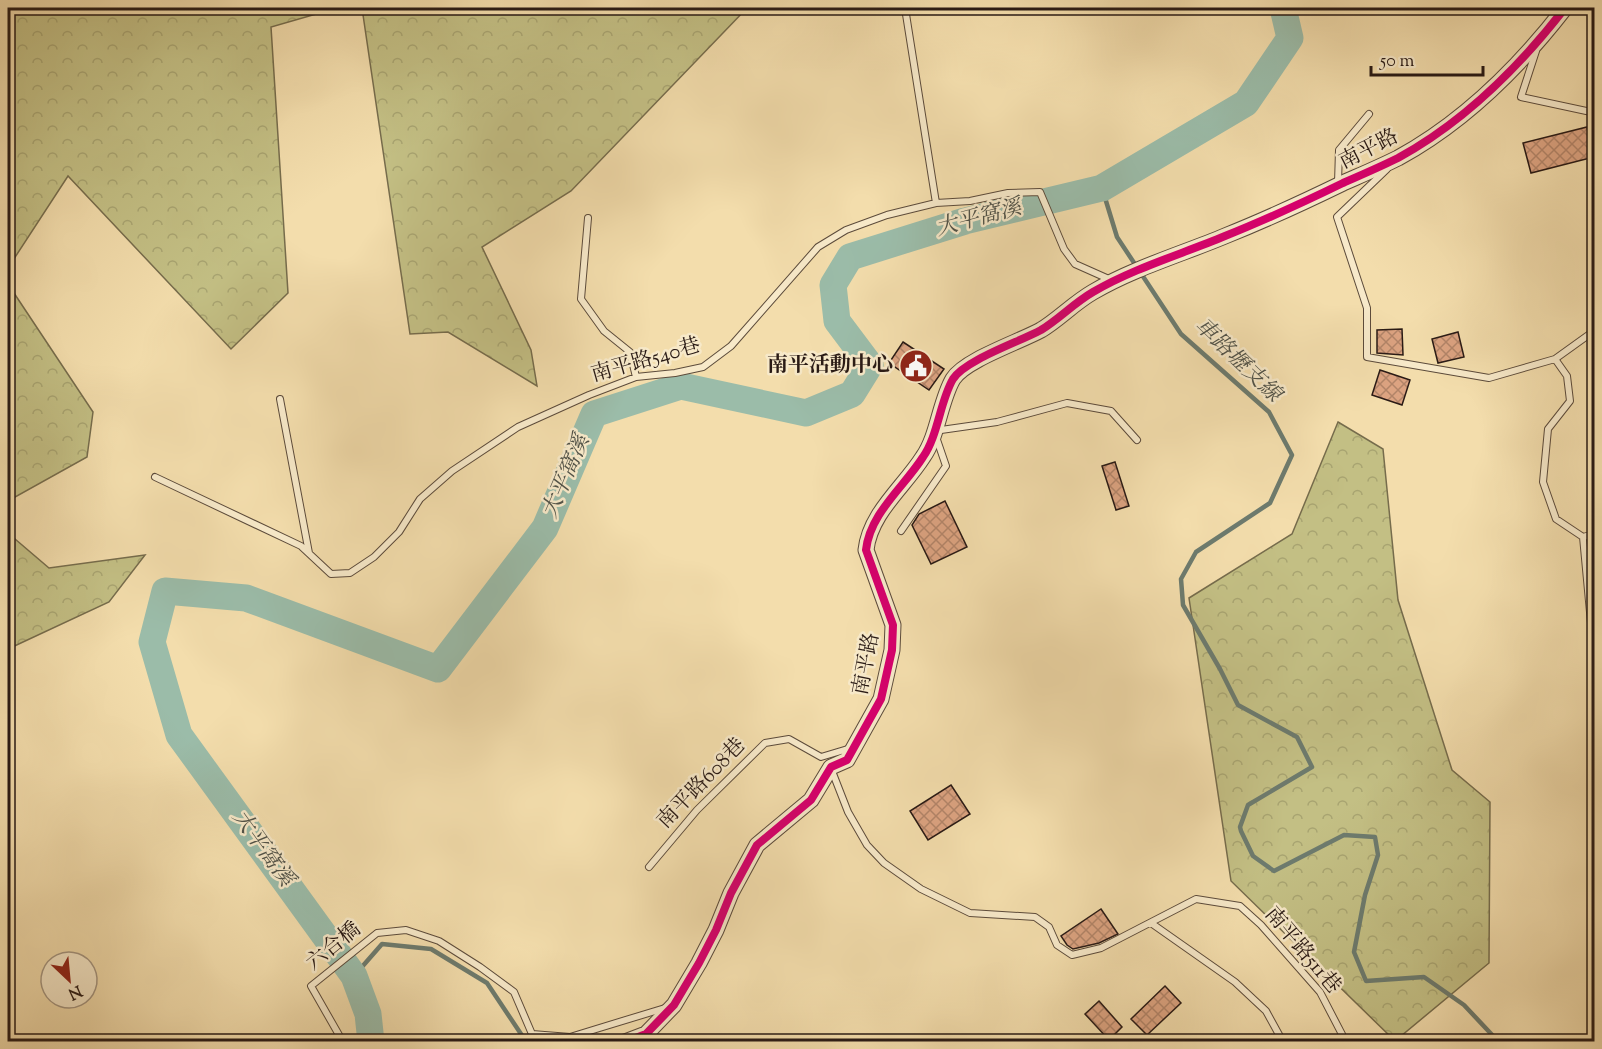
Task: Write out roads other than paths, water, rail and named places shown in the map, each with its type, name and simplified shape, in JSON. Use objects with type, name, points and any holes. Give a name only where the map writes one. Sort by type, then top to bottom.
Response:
[{"type":"street","name":"南平路","points":[[625,1041],[646,1034],[674,1005],[699,963],[731,893],[757,845],[811,800],[831,767],[847,760],[881,699],[892,650],[892,625],[866,550],[867,537],[887,502],[903,485],[925,454],[953,378],[977,359],[1022,340],[1056,321],[1092,292],[1149,266],[1226,236],[1398,158],[1437,133],[1500,83],[1539,42],[1565,8]]},
{"type":"lane","points":[[905,8],[936,203]]},
{"type":"lane","points":[[1539,42],[1521,97],[1591,112]]},
{"type":"lane","points":[[1338,186],[1339,150],[1369,114]]},
{"type":"lane","points":[[1398,158],[1337,218],[1367,308],[1367,357],[1489,378],[1555,359],[1594,331]]},
{"type":"lane","name":"南平路540巷","points":[[155,477],[301,546],[331,574],[350,573],[374,557],[399,532],[420,499],[452,471],[518,427],[589,394],[636,377],[675,373],[703,367],[731,346],[818,247],[856,226],[887,215],[936,203],[970,201],[1008,193],[1040,192],[1064,249],[1075,264],[1114,282]]},
{"type":"lane","points":[[588,218],[581,299],[603,331],[630,352],[636,377]]},
{"type":"lane","points":[[1555,359],[1568,376],[1570,401],[1548,429],[1543,482],[1556,519],[1583,537],[1594,534]]},
{"type":"lane","points":[[280,399],[309,554]]},
{"type":"lane","points":[[902,531],[946,466],[934,431],[997,422],[1067,403],[1111,411],[1137,440]]},
{"type":"lane","points":[[1583,537],[1591,623]]},
{"type":"lane","name":"南平路608巷","points":[[649,867],[697,810],[765,743],[789,739],[821,757],[854,747]]},
{"type":"lane","name":"南平路511巷","points":[[831,767],[848,812],[867,845],[884,863],[921,890],[970,913],[1035,917],[1049,927],[1057,945],[1072,955],[1101,948],[1196,899],[1240,906],[1261,925],[1320,992],[1346,1041]]},
{"type":"lane","points":[[1151,923],[1235,982],[1266,1011],[1282,1041]]},
{"type":"lane","name":"六合橋","points":[[343,1041],[311,986],[377,933],[406,930],[439,941],[480,967],[514,992],[532,1034],[570,1037],[674,1005]]},
{"type":"waterway","name":"大平窩溪","points":[[371,1042],[368,1014],[354,976],[179,735],[152,642],[165,591],[246,598],[438,669],[545,528],[594,414],[681,386],[806,413],[852,394],[870,365],[837,321],[833,285],[850,257],[965,221],[1102,188],[1246,103],[1290,38],[1283,8]]},
{"type":"waterway","name":"車路壢支線","points":[[1102,188],[1117,237],[1181,334],[1269,412],[1292,455],[1270,503],[1196,552],[1181,579],[1183,605],[1238,705],[1297,737],[1312,767],[1248,805],[1240,827],[1241,831],[1253,856],[1274,871],[1344,835],[1375,837],[1378,855],[1365,895],[1354,952],[1366,981],[1424,977],[1464,1005],[1495,1038],[1495,1042]]},
{"type":"waterway","points":[[354,976],[382,944],[431,949],[487,983],[523,1037],[523,1042]]},
{"type":"place","name":"南平活動中心","points":[[916,366]]}]
